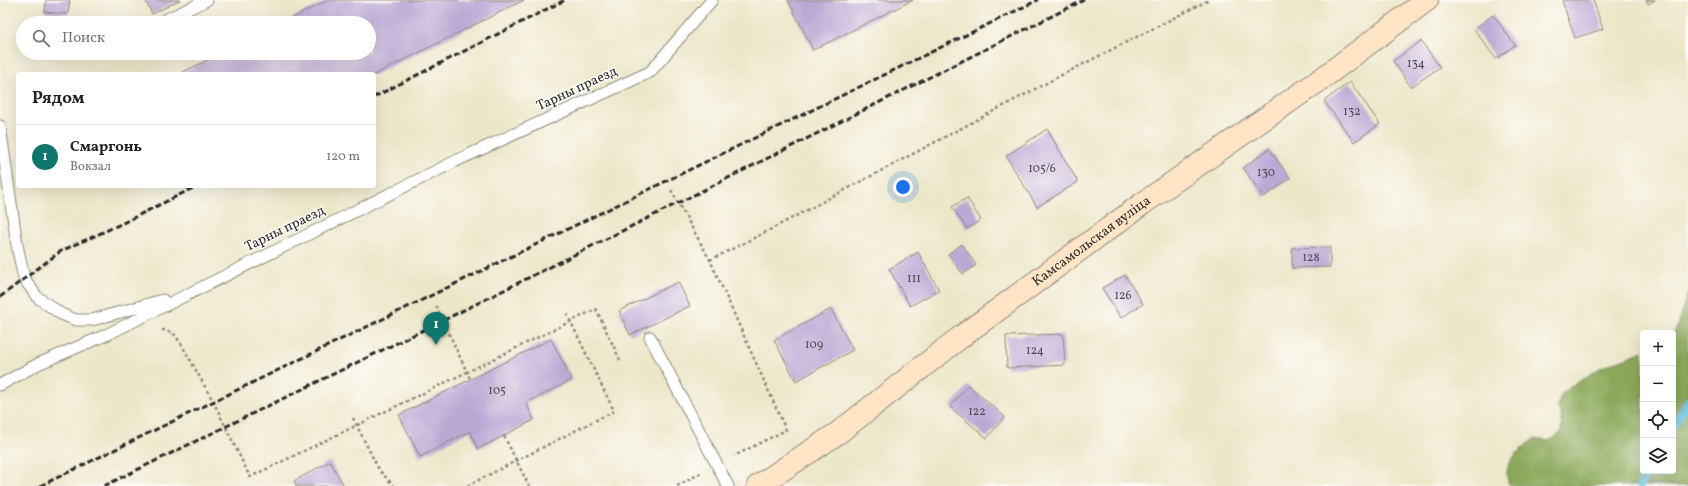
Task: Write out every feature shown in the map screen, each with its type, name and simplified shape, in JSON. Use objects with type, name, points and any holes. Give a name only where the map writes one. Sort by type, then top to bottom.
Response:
[{"type":"street","name":"Камсамольская вуліца","points":[[758,486],[838,433],[968,332],[1142,204],[1320,80],[1427,0]]},
{"type":"lane","points":[[174,16],[207,0]]},
{"type":"lane","name":"Тарны праезд","points":[[0,385],[38,364],[106,335],[187,293],[460,160],[650,72],[712,0]]},
{"type":"lane","points":[[0,126],[17,245],[24,278],[37,297],[61,314],[76,320],[92,320],[187,293]]},
{"type":"lane","points":[[650,336],[728,486]]},
{"type":"path","points":[[710,260],[1054,79],[1210,0]]},
{"type":"path","points":[[671,190],[710,260],[786,430],[677,486]]},
{"type":"path","points":[[436,306],[470,379]]},
{"type":"path","points":[[182,345],[213,401],[250,477],[596,309],[620,360]]},
{"type":"path","points":[[467,486],[614,411],[566,312]]},
{"type":"path","points":[[353,418],[379,470],[394,486]]},
{"type":"path","points":[[504,436],[528,486]]},
{"type":"green space","points":[[1688,292],[1688,486],[1510,486],[1507,479],[1507,472],[1512,459],[1517,453],[1534,439],[1549,441],[1561,433],[1562,418],[1557,405],[1563,392],[1600,368],[1640,352],[1640,474],[1676,474],[1676,329]]},
{"type":"building","points":[[46,0],[70,0],[68,14],[45,12]]},
{"type":"building","points":[[145,0],[180,0],[152,14]]},
{"type":"building","points":[[328,0],[524,0],[376,74],[376,72],[183,72],[208,60],[376,60],[376,16],[296,16]]},
{"type":"building","points":[[788,0],[913,0],[813,50]]},
{"type":"building","points":[[1593,0],[1603,29],[1575,38],[1562,1]]},
{"type":"building","points":[[1646,0],[1655,0],[1648,4]]},
{"type":"building","points":[[1493,15],[1515,45],[1496,59],[1474,29]]},
{"type":"building","points":[[1421,41],[1440,67],[1411,87],[1393,61]]},
{"type":"building","points":[[1350,82],[1380,124],[1354,142],[1324,101]]},
{"type":"building","points":[[1047,129],[1078,182],[1037,207],[1006,156]]},
{"type":"building","points":[[1269,149],[1290,178],[1264,197],[1243,168]]},
{"type":"building","points":[[967,198],[981,220],[967,229],[952,207]]},
{"type":"building","points":[[962,244],[976,265],[963,274],[948,254]]},
{"type":"building","points":[[1330,247],[1330,267],[1292,268],[1292,248]]},
{"type":"building","points":[[918,252],[939,290],[910,306],[889,269]]},
{"type":"building","points":[[1125,275],[1143,304],[1121,318],[1102,288]]},
{"type":"building","points":[[678,282],[690,306],[630,335],[619,311]]},
{"type":"building","points":[[831,309],[853,350],[796,381],[774,340]]},
{"type":"building","points":[[1063,334],[1065,365],[1007,368],[1006,336]]},
{"type":"building","points":[[551,339],[572,380],[526,403],[534,420],[478,449],[470,431],[420,457],[399,415]]},
{"type":"building","points":[[968,385],[1005,417],[987,438],[950,407]]},
{"type":"building","points":[[330,461],[344,486],[296,486],[294,481]]},
{"type":"waterway","points":[[1676,422],[1688,401]]},
{"type":"waterway","points":[[1640,486],[1646,474]]},
{"type":"railway","points":[[376,96],[565,0]]},
{"type":"railway","points":[[40,486],[1038,0]]},
{"type":"railway","points":[[104,486],[444,320],[1084,0]]},
{"type":"railway","points":[[0,297],[61,251],[121,224],[193,188]]},
{"type":"place","name":"Смаргонь","points":[[436,345]]}]
